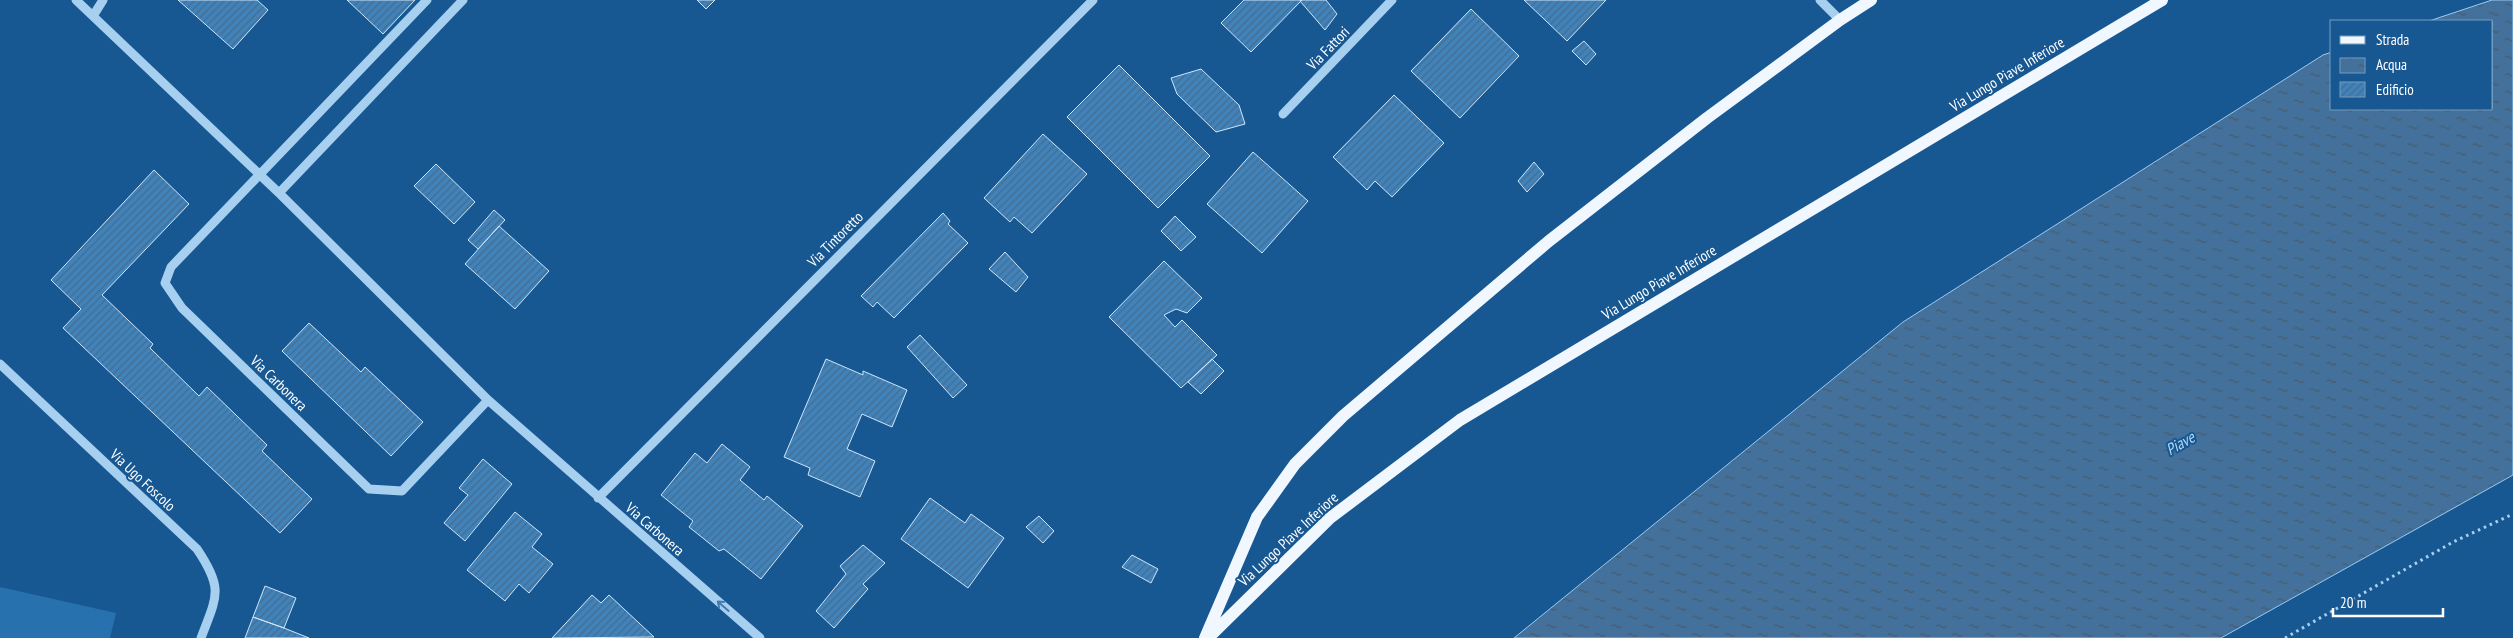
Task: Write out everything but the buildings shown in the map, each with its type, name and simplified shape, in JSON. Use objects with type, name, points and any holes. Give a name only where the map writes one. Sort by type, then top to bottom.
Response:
[{"type":"main road","points":[[1206,638],[1258,517],[1295,464],[1343,416],[1548,241],[1840,20],[1871,0]]},
{"type":"main road","name":"Via Lungo Piave Inferiore","points":[[1206,638],[1330,518],[1460,420],[2162,0]]},
{"type":"street","name":"Via Carbonera","points":[[76,0],[279,193],[488,400],[760,638]]},
{"type":"street","points":[[93,16],[103,0]]},
{"type":"street","name":"Via Carbonera","points":[[427,0],[171,267],[165,283],[189,314],[369,489],[402,490],[488,400]]},
{"type":"street","points":[[279,193],[463,0]]},
{"type":"street","name":"Via Tintoretto","points":[[598,498],[1093,0]]},
{"type":"street","name":"Via Fattori","points":[[1283,114],[1392,0]]},
{"type":"street","points":[[1820,0],[1840,20]]},
{"type":"street","name":"Via Ugo Foscolo","points":[[0,364],[198,549],[209,566],[216,585],[214,604],[201,638]]},
{"type":"path","points":[[2285,638],[2453,542],[2513,514]]},
{"type":"shaded area","points":[[0,587],[116,613],[110,638],[0,638]]},
{"type":"water","name":"Piave","points":[[2492,0],[2513,0],[2513,475],[2221,638],[1514,638],[1903,322],[2323,55],[2330,53],[2330,110],[2493,110],[2493,20],[2432,20]]}]
